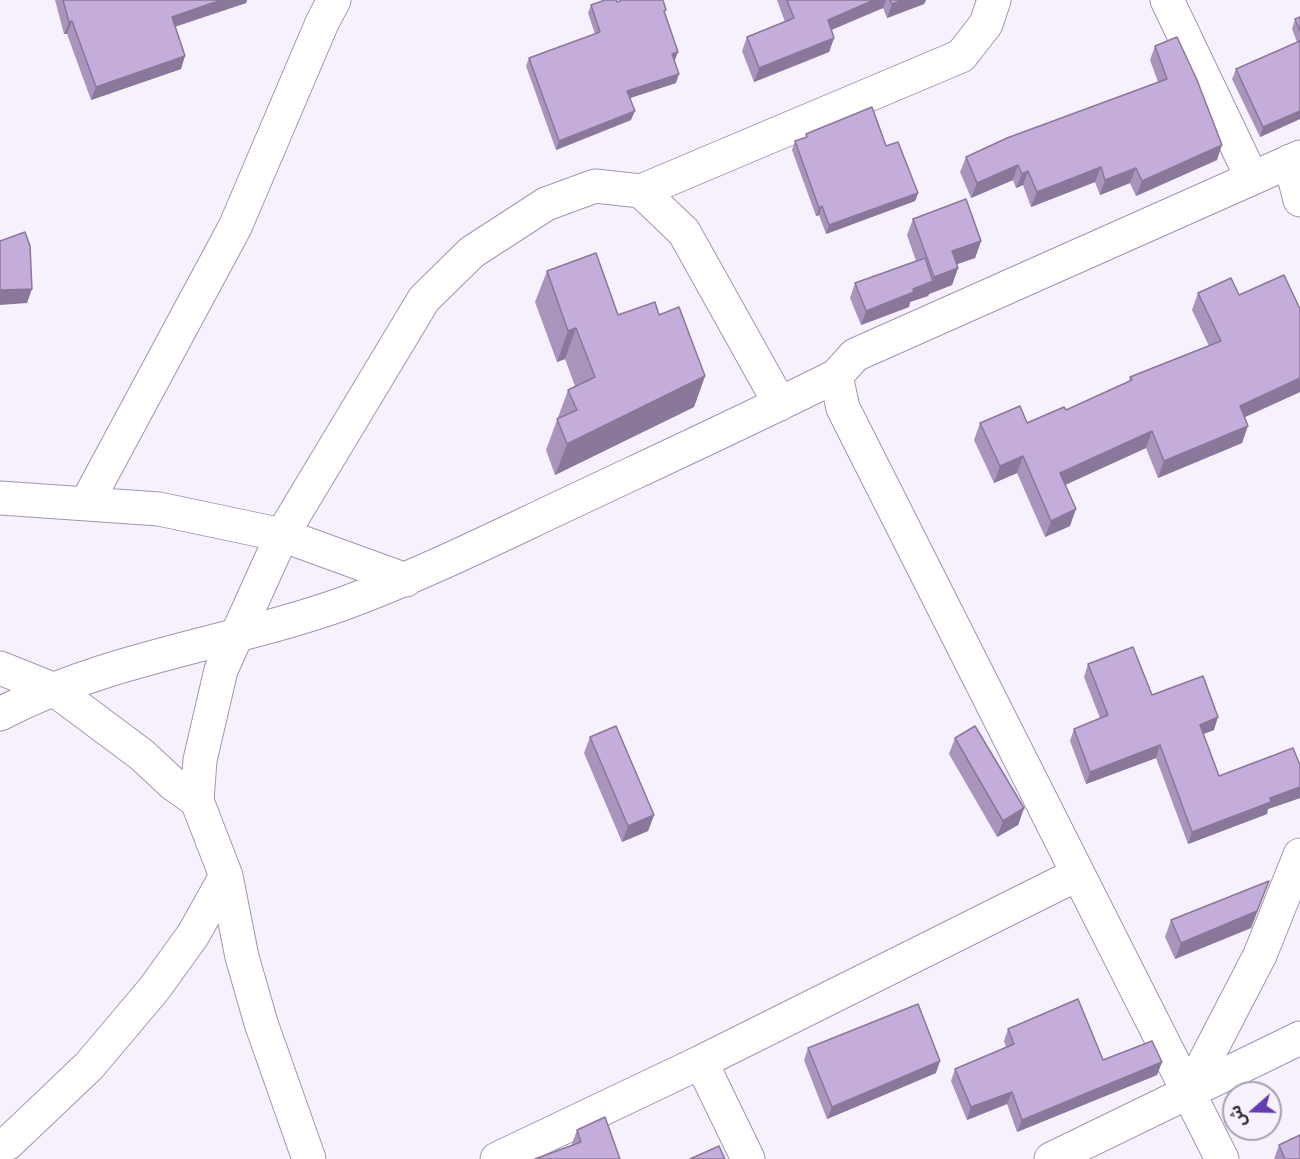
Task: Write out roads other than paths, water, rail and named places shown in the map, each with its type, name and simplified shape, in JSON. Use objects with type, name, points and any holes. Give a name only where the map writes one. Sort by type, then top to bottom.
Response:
[{"type":"street","points":[[86,504],[235,227],[322,23],[334,0]]},
{"type":"street","points":[[1167,0],[1252,178]]},
{"type":"street","points":[[309,1159],[261,1023],[242,957],[226,876],[197,801],[200,760],[221,670],[282,535],[424,298],[472,252],[546,204],[595,186],[641,191],[961,56],[985,8]]},
{"type":"street","points":[[0,714],[105,671],[303,617],[406,580],[836,376],[855,355],[1295,159],[1300,200]]},
{"type":"street","points":[[641,191],[684,232],[780,404]]},
{"type":"street","points":[[836,376],[843,408],[1222,1159]]},
{"type":"street","points":[[0,498],[159,509],[282,535],[406,580]]},
{"type":"street","points":[[0,668],[55,690],[142,755],[172,783],[197,801]]},
{"type":"street","points":[[1189,1092],[1260,955],[1300,855]]},
{"type":"street","points":[[496,1159],[700,1062],[1078,874]]},
{"type":"street","points":[[0,1147],[8,1143],[89,1066],[154,989],[193,935],[226,876]]},
{"type":"street","points":[[1051,1159],[1300,1038]]},
{"type":"street","points":[[700,1062],[748,1159]]}]
